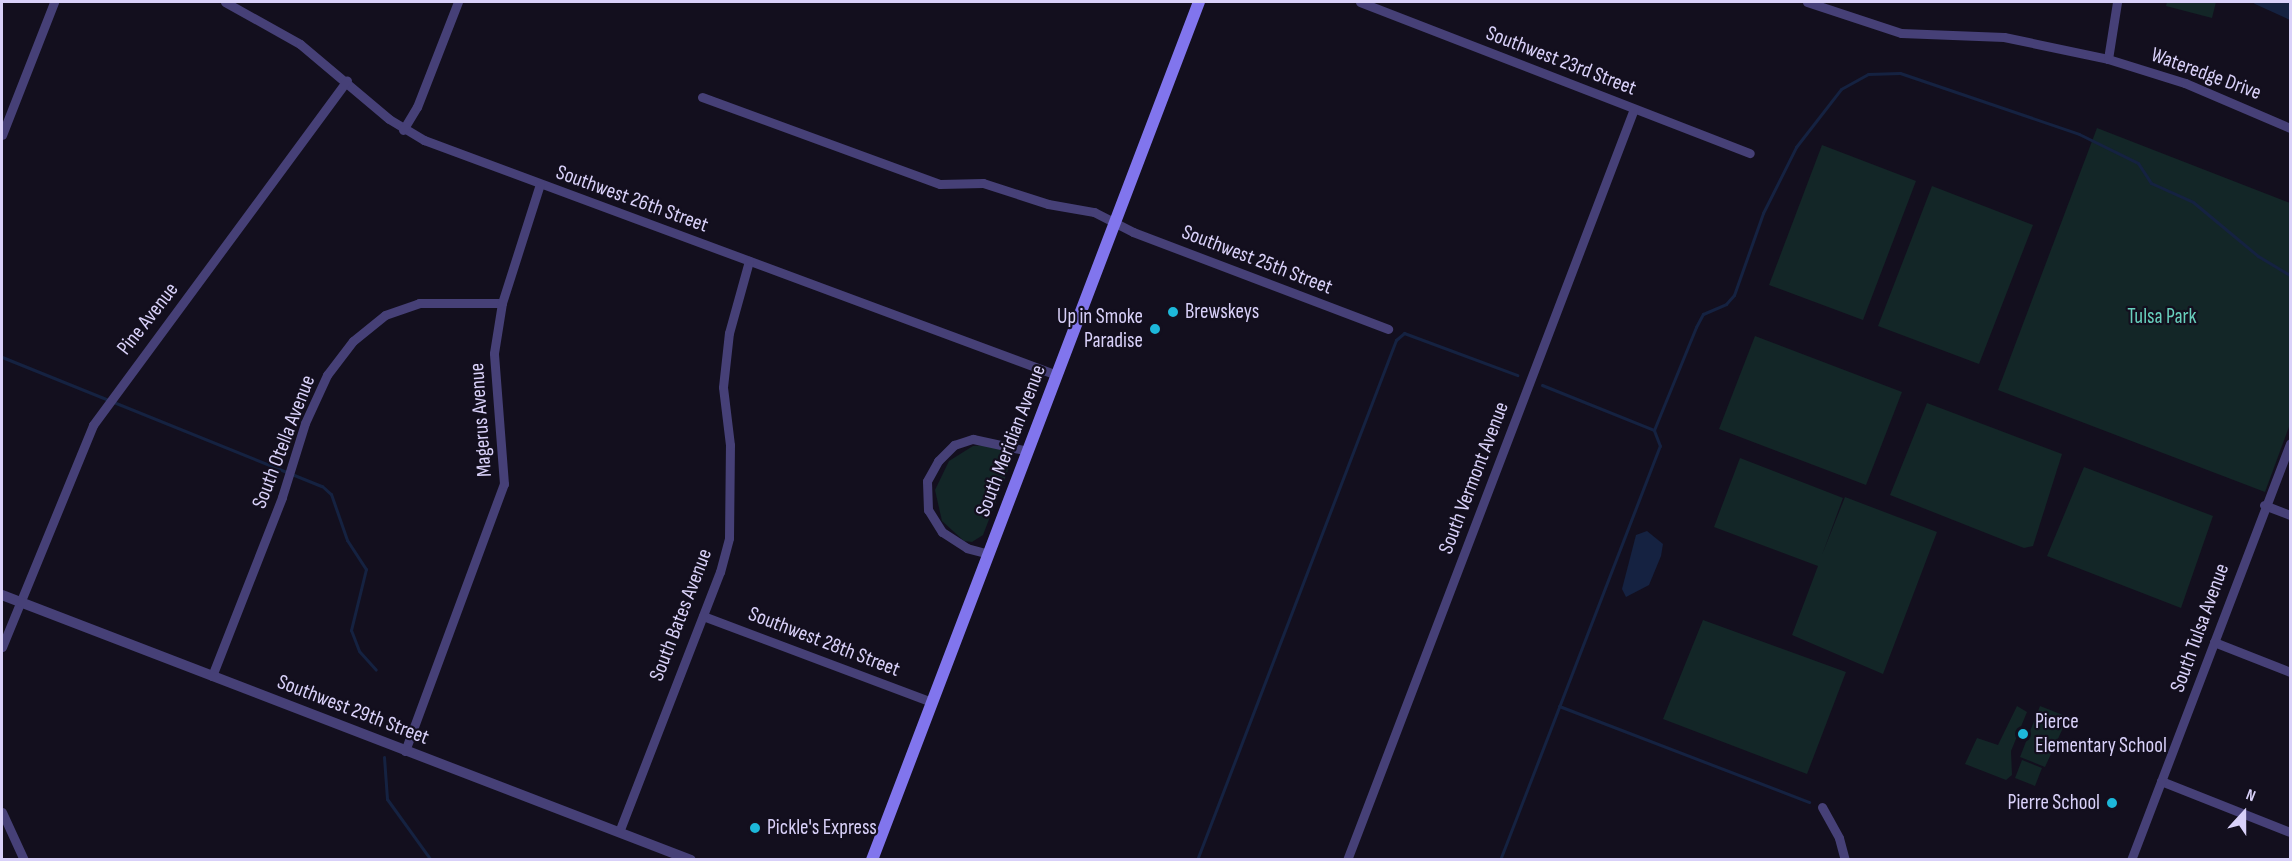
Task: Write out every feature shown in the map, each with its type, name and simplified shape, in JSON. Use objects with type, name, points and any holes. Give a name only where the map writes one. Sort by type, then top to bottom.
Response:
[{"type":"main road","name":"South Meridian Avenue","points":[[872,860],[1199,2]]},
{"type":"street","points":[[2,135],[54,2]]},
{"type":"street","name":"Southwest 26th Street","points":[[225,2],[242,5],[300,44],[403,130],[540,184],[1057,375]]},
{"type":"street","points":[[403,130],[417,107],[458,2]]},
{"type":"street","name":"Southwest 23rd Street","points":[[1360,2],[1750,153]]},
{"type":"street","name":"Wateredge Drive","points":[[1807,2],[1901,33],[1981,34],[2108,59],[2185,82],[2290,128]]},
{"type":"street","points":[[2108,59],[2117,2]]},
{"type":"street","name":"Pine Avenue","points":[[2,647],[81,450],[104,406],[346,81]]},
{"type":"street","name":"Southwest 25th Street","points":[[702,97],[940,184],[983,183],[1048,204],[1094,213],[1114,223],[1388,329]]},
{"type":"street","name":"South Vermont Avenue","points":[[1347,860],[1634,109]]},
{"type":"street","name":"Magerus Avenue","points":[[405,751],[504,484],[494,353],[502,303],[540,184]]},
{"type":"street","name":"South Bates Avenue","points":[[619,832],[703,616],[729,538],[730,446],[724,378],[731,324],[749,261]]},
{"type":"street","name":"South Otella Avenue","points":[[212,676],[327,375],[353,341],[385,315],[419,303],[502,303]]},
{"type":"street","points":[[989,554],[967,548],[942,532],[928,510],[927,481],[938,460],[954,445],[973,439],[1028,451]]},
{"type":"street","name":"South Tulsa Avenue","points":[[2131,860],[2264,505],[2290,443]]},
{"type":"street","points":[[2264,505],[2290,515]]},
{"type":"street","name":"Southwest 29th Street","points":[[2,595],[689,859]]},
{"type":"street","name":"Southwest 28th Street","points":[[703,616],[932,702]]},
{"type":"street","points":[[2214,642],[2290,672]]},
{"type":"street","points":[[2161,781],[2290,832]]},
{"type":"street","points":[[1822,807],[1833,816],[1845,860]]},
{"type":"street","points":[[2,812],[24,860]]},
{"type":"green space","points":[[2167,2],[2216,2],[2212,18],[2166,6]]},
{"type":"green space","name":"Tulsa Park","points":[[2097,128],[2290,203],[2290,424],[2265,492],[1998,390]]},
{"type":"green space","points":[[1822,145],[1916,181],[1863,320],[1769,285]]},
{"type":"green space","points":[[1932,186],[2033,225],[1979,364],[1878,326]]},
{"type":"green space","points":[[1755,336],[1902,392],[1866,485],[1719,429]]},
{"type":"green space","points":[[1927,403],[2062,454],[2033,546],[2024,548],[1890,495]]},
{"type":"green space","points":[[986,445],[1005,450],[1010,465],[983,535],[972,542],[964,541],[942,521],[935,490],[949,461],[973,446]]},
{"type":"green space","points":[[1740,458],[1843,498],[1822,555],[1845,497],[1937,532],[1883,674],[1792,635],[1818,566],[1714,527]]},
{"type":"green space","points":[[2084,467],[2213,516],[2181,608],[2047,556]]},
{"type":"green space","points":[[1703,620],[1846,672],[1807,774],[1663,719]]},
{"type":"green space","points":[[2017,706],[2027,712],[2011,751],[2012,775],[2006,780],[1965,764],[1977,738],[1998,745]]},
{"type":"green space","points":[[2040,706],[2068,717],[2045,767],[2020,757]]},
{"type":"green space","points":[[2022,760],[2042,768],[2035,786],[2015,778]]},
{"type":"water","points":[[2252,2],[2290,2],[2290,20],[2255,4]]},
{"type":"water","points":[[1647,531],[1663,544],[1661,556],[1649,585],[1626,597],[1622,589],[1636,535]]},
{"type":"waterway","points":[[1500,860],[1660,446],[1654,430],[1696,327],[1703,314],[1726,304],[1734,295],[1763,213],[1796,147],[1841,89],[1868,74],[1900,73],[2079,134],[2138,163],[2151,183],[2193,202],[2258,256],[2290,275]]},
{"type":"waterway","points":[[1197,860],[1396,340],[1404,333],[1517,375]]},
{"type":"waterway","points":[[2,357],[322,486],[331,494],[347,540],[366,569],[351,630],[359,651],[376,670]]},
{"type":"waterway","points":[[1542,385],[1654,430]]},
{"type":"waterway","points":[[1559,706],[1809,802]]},
{"type":"waterway","points":[[384,757],[387,799],[431,860]]},
{"type":"place","name":"Brewskeys","points":[[1173,312]]},
{"type":"place","name":"Up in Smoke Paradise","points":[[1155,329]]},
{"type":"place","name":"Pierce Elementary School","points":[[2023,734]]},
{"type":"place","name":"Pierre School","points":[[2112,803]]},
{"type":"place","name":"Pickle's Express","points":[[755,828]]}]
